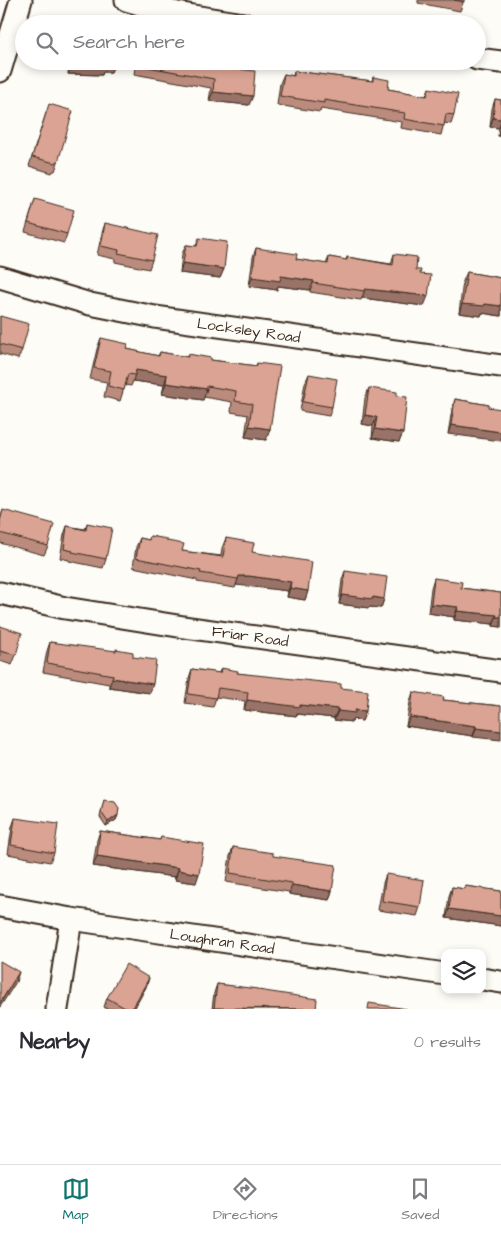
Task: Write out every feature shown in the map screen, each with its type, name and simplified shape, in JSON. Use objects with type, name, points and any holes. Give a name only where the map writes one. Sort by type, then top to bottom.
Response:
[{"type":"street","points":[[17,15],[21,0]]},
{"type":"street","points":[[126,0],[143,6],[189,15]]},
{"type":"street","points":[[0,71],[15,20]]},
{"type":"street","points":[[486,60],[501,62]]},
{"type":"street","name":"Locksley Road","points":[[0,277],[90,304],[155,317],[501,366]]},
{"type":"street","name":"Friar Road","points":[[0,593],[65,608],[501,671]]},
{"type":"street","name":"Loughran Road","points":[[0,906],[71,919],[441,973]]},
{"type":"street","points":[[57,1009],[71,919]]},
{"type":"street","points":[[486,980],[501,982]]},
{"type":"building","points":[[164,70],[255,71],[253,96],[213,92],[214,79]]},
{"type":"building","points":[[294,71],[373,81],[373,77],[389,80],[388,89],[427,96],[429,88],[458,94],[454,115],[446,114],[444,126],[404,119],[405,113],[324,100],[324,103],[280,96],[284,74],[294,76]]},
{"type":"building","points":[[495,99],[501,100],[501,119],[493,118]]},
{"type":"building","points":[[49,104],[73,111],[58,162],[55,163],[32,157]]},
{"type":"building","points":[[35,199],[74,210],[67,234],[28,223]]},
{"type":"building","points":[[105,223],[158,235],[152,260],[118,253],[119,250],[101,246]]},
{"type":"building","points":[[199,238],[227,242],[224,269],[183,263],[186,245],[197,246]]},
{"type":"building","points":[[256,248],[297,254],[296,259],[328,264],[329,257],[347,260],[347,257],[393,265],[394,254],[417,257],[416,270],[421,270],[420,274],[431,275],[428,296],[365,289],[364,291],[281,276],[280,281],[252,277]]},
{"type":"building","points":[[467,272],[501,278],[501,306],[462,304]]},
{"type":"building","points":[[0,316],[29,324],[22,350],[0,344]]},
{"type":"building","points":[[101,338],[128,344],[127,349],[159,356],[160,352],[188,357],[188,354],[211,358],[211,360],[257,366],[257,363],[280,366],[270,429],[249,426],[252,404],[235,401],[236,391],[207,386],[207,389],[166,383],[167,375],[136,370],[135,375],[128,374],[124,390],[108,386],[111,371],[94,368]]},
{"type":"building","points":[[309,374],[337,379],[332,407],[303,402]]},
{"type":"building","points":[[369,388],[397,392],[397,396],[407,397],[403,433],[375,429],[377,417],[365,415]]},
{"type":"building","points":[[455,399],[501,409],[501,432],[451,425]]},
{"type":"building","points":[[3,510],[54,524],[48,546],[0,533],[0,521]]},
{"type":"building","points":[[87,523],[112,528],[106,559],[64,549],[67,526],[86,530]]},
{"type":"building","points":[[150,536],[184,544],[182,551],[223,557],[226,538],[254,543],[252,552],[312,562],[308,591],[290,588],[291,582],[249,576],[239,576],[238,579],[200,573],[201,571],[136,558],[140,538],[149,540]]},
{"type":"building","points":[[345,571],[387,577],[384,599],[342,595]]},
{"type":"building","points":[[434,578],[462,582],[461,588],[501,593],[501,617],[457,611],[458,607],[431,604]]},
{"type":"building","points":[[0,626],[22,633],[16,655],[0,651]]},
{"type":"building","points":[[50,642],[116,651],[116,649],[133,652],[133,657],[156,660],[153,684],[112,678],[113,675],[47,663]]},
{"type":"building","points":[[221,668],[238,671],[237,673],[341,684],[341,688],[368,691],[366,711],[355,710],[355,713],[338,711],[338,709],[300,705],[300,707],[247,700],[248,692],[218,688],[216,698],[188,694],[192,669],[220,673]]},
{"type":"building","points":[[413,692],[444,697],[443,700],[501,706],[501,731],[410,717]]},
{"type":"building","points":[[104,800],[115,802],[119,808],[118,815],[108,822],[101,812]]},
{"type":"building","points":[[15,818],[58,824],[54,853],[11,845]]},
{"type":"building","points":[[100,831],[160,840],[161,837],[204,844],[199,874],[178,870],[179,868],[97,856]]},
{"type":"building","points":[[233,847],[273,853],[273,856],[336,865],[332,891],[230,873]]},
{"type":"building","points":[[386,874],[424,880],[420,907],[382,901]]},
{"type":"building","points":[[465,886],[501,891],[501,916],[449,909],[452,887],[465,889]]},
{"type":"building","points":[[0,961],[19,972],[0,1003]]},
{"type":"building","points":[[126,964],[149,978],[132,1009],[127,1009],[107,998]]},
{"type":"building","points":[[217,984],[317,999],[316,1009],[214,1008]]},
{"type":"building","points":[[369,1003],[407,1009],[368,1009]]}]
